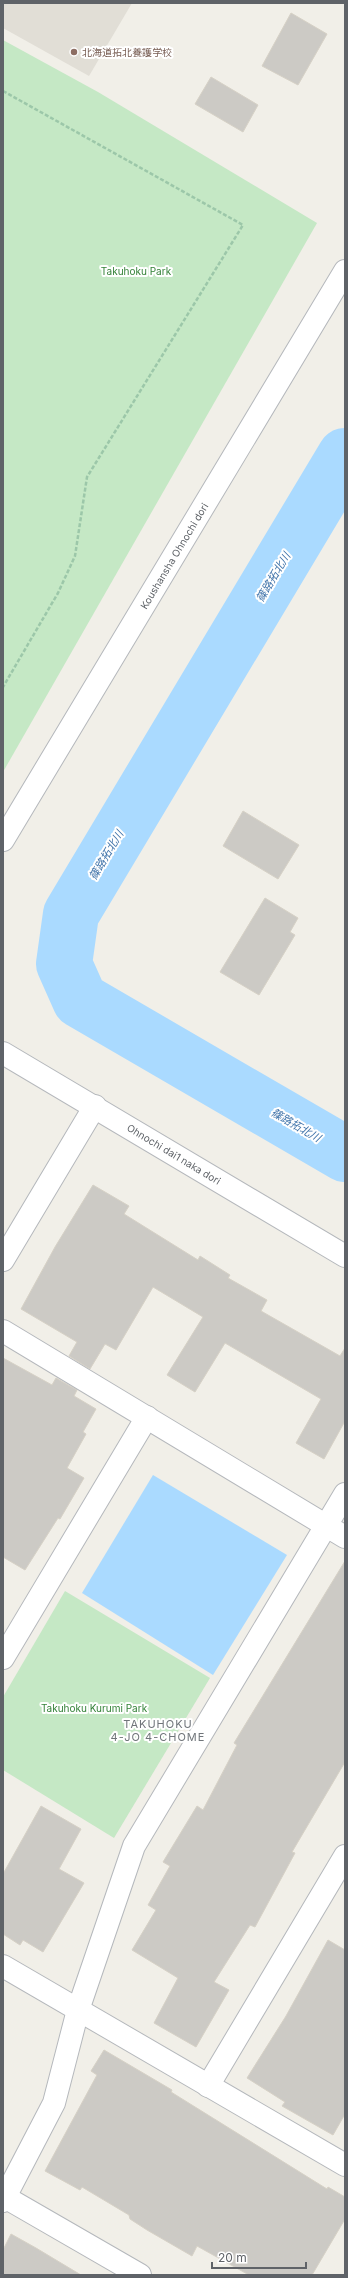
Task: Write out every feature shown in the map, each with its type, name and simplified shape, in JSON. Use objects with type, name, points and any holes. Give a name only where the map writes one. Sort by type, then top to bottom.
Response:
[{"type":"street","name":"Koushansha Ohnochi dori","points":[[3,840],[345,271]]},
{"type":"street","name":"Ohnochi dai1 naka dori","points":[[3,1052],[345,1256]]},
{"type":"street","points":[[3,1260],[95,1106]]},
{"type":"street","points":[[3,1331],[345,1537]]},
{"type":"street","points":[[3,1658],[147,1417]]},
{"type":"street","points":[[140,2275],[4,2198],[54,2103],[78,2010],[134,1846],[345,1494]]},
{"type":"street","points":[[208,2086],[345,1856]]},
{"type":"street","points":[[3,1966],[345,2165]]},
{"type":"path","points":[[3,91],[243,225],[87,477],[75,556],[58,593],[3,687]]},
{"type":"shaded area","name":"北海道拓北養護学校","points":[[3,3],[132,3],[89,76],[3,28]]},
{"type":"green space","name":"Takuhoku Park","points":[[3,40],[98,92],[317,223],[3,772]]},
{"type":"green space","name":"Takuhoku Kurumi Park","points":[[65,1591],[210,1678],[114,1838],[3,1770],[3,1697]]},
{"type":"water","points":[[153,1475],[287,1555],[213,1675],[82,1593]]},
{"type":"building","points":[[291,13],[327,34],[298,85],[262,66]]},
{"type":"building","points":[[211,77],[258,105],[243,132],[195,104]]},
{"type":"building","points":[[243,811],[299,845],[278,879],[223,846]]},
{"type":"building","points":[[265,898],[298,918],[290,932],[295,935],[259,995],[220,972]]},
{"type":"building","points":[[93,1185],[129,1206],[124,1214],[198,1260],[200,1256],[230,1275],[228,1278],[267,1300],[261,1311],[340,1356],[345,1348],[345,1421],[324,1459],[296,1443],[321,1399],[225,1343],[195,1392],[167,1375],[203,1317],[153,1287],[116,1350],[105,1344],[90,1369],[69,1356],[77,1342],[21,1309],[55,1247]]},
{"type":"building","points":[[3,1358],[52,1385],[56,1378],[77,1390],[74,1396],[96,1409],[83,1432],[86,1434],[67,1468],[84,1478],[60,1519],[58,1518],[25,1570],[3,1557]]},
{"type":"building","points":[[345,1561],[345,1762],[292,1852],[295,1853],[255,1927],[250,1925],[214,1982],[229,1990],[196,2047],[154,2023],[178,1978],[132,1950],[156,1910],[148,1905],[170,1866],[163,1862],[197,1806],[203,1810],[237,1745],[234,1743]]},
{"type":"building","points":[[41,1806],[81,1829],[59,1869],[84,1883],[43,1952],[23,1940],[20,1945],[3,1934],[3,1874]]},
{"type":"building","points":[[328,1940],[345,1950],[345,2114],[333,2135],[282,2106],[285,2102],[247,2078],[286,2016]]},
{"type":"building","points":[[104,2050],[172,2090],[171,2092],[327,2189],[328,2187],[345,2197],[345,2219],[312,2275],[249,2275],[197,2246],[192,2256],[147,2230],[130,2219],[129,2215],[82,2187],[80,2190],[45,2171],[97,2075],[91,2071]]},
{"type":"building","points":[[11,2234],[81,2275],[3,2275],[3,2250]]},
{"type":"waterway","name":"篠路拓北川","points":[[345,456],[71,914],[64,964],[80,1000],[345,1154]]},
{"type":"place","name":"北海道拓北養護学校","points":[[74,52]]},
{"type":"district","name":"TAKUHOKU 4-JO 4-CHOME","points":[[158,1730]]}]
